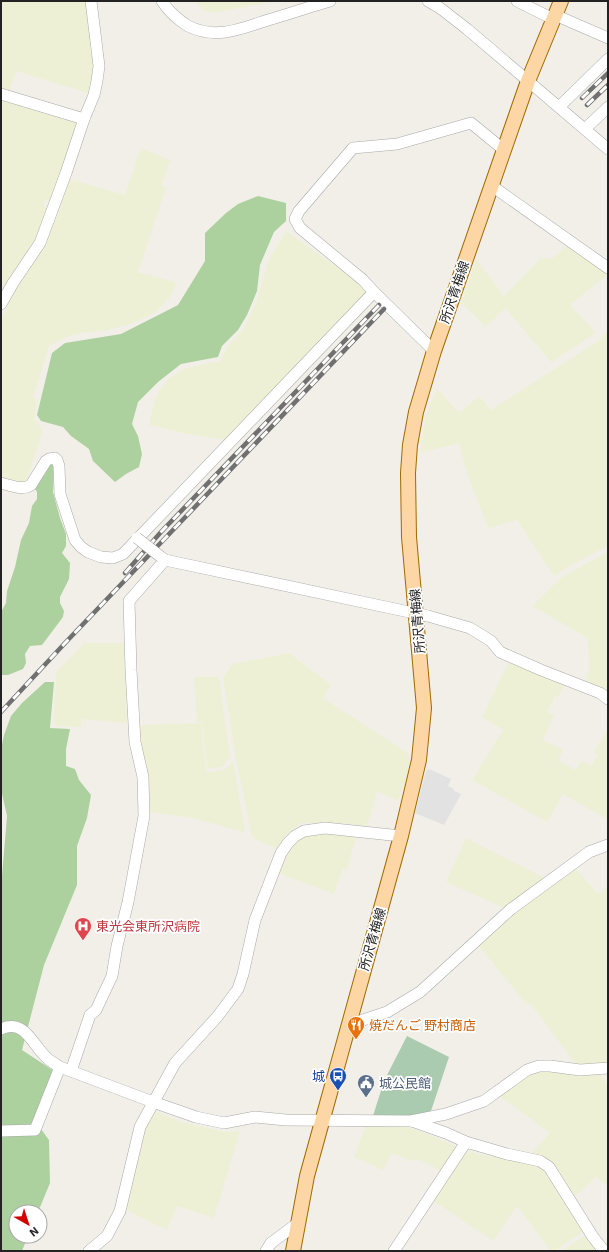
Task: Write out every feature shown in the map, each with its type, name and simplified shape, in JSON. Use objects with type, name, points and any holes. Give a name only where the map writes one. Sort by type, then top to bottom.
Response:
[{"type":"main road","name":"所沢青梅線","points":[[293,1251],[307,1176],[401,836],[419,760],[424,708],[409,537],[408,473],[410,445],[416,412],[434,351],[528,81],[561,1]]},
{"type":"street","points":[[1,304],[13,283],[40,243],[94,95],[99,66],[91,1]]},
{"type":"street","points":[[162,1],[167,10],[176,19],[198,30],[208,33],[225,33],[242,29],[330,1]]},
{"type":"street","points":[[428,1],[457,22],[608,148]]},
{"type":"street","points":[[517,1],[608,38]]},
{"type":"street","points":[[559,107],[608,59]]},
{"type":"street","points":[[1,94],[84,119]]},
{"type":"street","points":[[585,129],[608,107]]},
{"type":"street","points":[[434,351],[363,280],[300,228],[295,219],[299,211],[353,148],[397,144],[471,123],[504,150]]},
{"type":"street","points":[[492,186],[608,268]]},
{"type":"street","points":[[1,483],[24,488],[28,487],[32,485],[46,461],[55,458],[59,466],[60,494],[75,540],[88,552],[101,557],[113,558],[123,554],[374,292]]},
{"type":"street","points":[[137,538],[163,558],[416,615],[428,616],[470,628],[491,641],[500,652],[600,693],[608,699]]},
{"type":"street","points":[[71,1071],[90,1015],[96,1010],[112,976],[144,816],[144,777],[135,742],[129,601],[163,558]]},
{"type":"street","points":[[89,1251],[107,1236],[120,1211],[140,1127],[175,1063],[217,1017],[238,989],[243,974],[255,920],[281,853],[288,843],[295,836],[304,831],[324,828],[401,836]]},
{"type":"street","points":[[348,1025],[387,1012],[420,992],[512,909],[589,852],[608,845]]},
{"type":"street","points":[[1,1029],[18,1027],[26,1033],[46,1058],[60,1067],[196,1117],[224,1123],[255,1117],[286,1120],[411,1120],[446,1114],[484,1101],[527,1070],[539,1066],[580,1070],[608,1068]]},
{"type":"street","points":[[1,1131],[35,1130],[60,1067]]},
{"type":"street","points":[[411,1120],[466,1142],[507,1154],[540,1161],[549,1167],[593,1237],[604,1251]]},
{"type":"street","points":[[394,1251],[466,1142]]},
{"type":"street","points":[[266,1251],[271,1243],[298,1223]]},
{"type":"green space","points":[[1,1],[86,1],[94,72],[90,94],[16,71],[9,91],[1,88]]},
{"type":"green space","points":[[195,1],[276,1],[213,13],[203,10]]},
{"type":"green space","points":[[1,100],[78,123],[50,201],[45,200],[43,206],[48,208],[36,242],[1,296]]},
{"type":"green space","points":[[141,148],[171,160],[161,186],[166,187],[138,272],[175,282],[176,285],[169,298],[154,313],[136,322],[108,330],[69,336],[49,346],[33,398],[37,400],[34,419],[40,426],[42,433],[25,484],[1,479],[1,320],[22,279],[43,248],[57,216],[69,179],[125,195]]},
{"type":"green space","points":[[258,196],[286,203],[286,221],[274,232],[260,265],[257,291],[247,315],[238,330],[222,346],[218,357],[181,364],[158,382],[138,402],[132,424],[138,436],[142,454],[139,467],[115,482],[93,461],[89,449],[71,436],[63,427],[41,421],[37,415],[52,353],[65,343],[121,334],[178,305],[205,261],[205,233],[238,204]]},
{"type":"green space","points":[[286,231],[359,283],[366,290],[364,295],[225,440],[183,433],[149,425],[156,396],[168,379],[186,368],[220,361],[227,347],[242,331],[256,304],[268,261]]},
{"type":"green space","points":[[569,244],[608,271],[608,274],[570,305],[596,333],[551,362],[505,308],[486,327],[461,303],[476,259],[504,296],[541,258],[551,259]]},
{"type":"green space","points":[[608,330],[608,546],[573,564],[554,576],[517,520],[488,528],[466,470],[459,443],[420,453],[426,415],[437,389],[459,413],[479,396],[491,410],[598,341]]},
{"type":"green space","points":[[50,464],[54,465],[53,492],[66,534],[66,546],[62,553],[70,563],[69,579],[60,597],[60,603],[64,611],[63,617],[42,645],[30,646],[25,654],[26,663],[23,669],[8,675],[1,675],[1,612],[6,603],[7,591],[15,567],[21,540],[29,523],[32,506],[37,499],[37,492],[34,487]]},
{"type":"green space","points":[[608,552],[608,696],[585,683],[589,669],[588,638],[532,606],[562,577]]},
{"type":"green space","points":[[85,643],[124,643],[127,723],[82,719],[81,727],[58,726],[54,724],[56,672]]},
{"type":"green space","points":[[289,653],[331,685],[323,698],[411,755],[406,781],[398,801],[377,791],[367,827],[343,823],[301,823],[285,836],[277,849],[252,837],[235,754],[223,677],[233,664]]},
{"type":"green space","points":[[510,660],[564,684],[558,698],[555,696],[547,712],[554,715],[543,740],[563,750],[558,761],[576,770],[581,761],[591,766],[598,755],[594,752],[608,728],[608,820],[563,794],[547,822],[472,780],[503,730],[482,717]]},
{"type":"green space","points":[[194,677],[217,677],[219,679],[230,757],[222,767],[207,769],[202,722],[197,722]]},
{"type":"green space","points":[[45,682],[54,682],[50,728],[70,729],[66,749],[66,766],[75,769],[79,780],[91,795],[87,818],[77,846],[77,885],[44,965],[22,1050],[54,1071],[35,1121],[49,1140],[50,1183],[41,1204],[8,1204],[8,1244],[25,1244],[22,1251],[1,1251],[1,888],[7,816],[1,789],[1,749],[11,716],[22,703]]},
{"type":"green space","points":[[201,723],[206,772],[225,769],[233,762],[245,830],[243,832],[192,818],[149,812],[150,795],[148,777],[140,749],[138,725]]},
{"type":"green space","points":[[320,833],[356,837],[347,869],[343,869],[334,894],[278,873],[287,852],[300,837]]},
{"type":"green space","points":[[466,838],[547,879],[506,909],[446,882]]},
{"type":"green space","points":[[575,868],[598,894],[608,886],[608,1063],[577,1066],[530,1003],[527,1005],[478,945],[517,911]]},
{"type":"green space","points":[[407,1036],[449,1057],[430,1114],[408,1118],[373,1116],[384,1081]]},
{"type":"green space","points":[[539,1072],[564,1072],[586,1076],[599,1072],[608,1086],[608,1186],[596,1177],[573,1198],[530,1155],[550,1133],[500,1096],[526,1077]]},
{"type":"green space","points":[[157,1112],[181,1122],[225,1132],[240,1131],[214,1218],[177,1206],[167,1230],[128,1211],[127,1206],[142,1135],[152,1114]]},
{"type":"green space","points":[[366,1125],[407,1126],[454,1145],[455,1147],[441,1171],[420,1160],[412,1161],[391,1153],[383,1170],[354,1157]]},
{"type":"green space","points":[[468,1150],[476,1154],[538,1164],[545,1169],[584,1231],[555,1251],[551,1251],[517,1206],[493,1241],[432,1200],[462,1153]]},
{"type":"green space","points":[[587,1234],[600,1251],[562,1251]]},
{"type":"shaded area","points":[[429,769],[451,779],[448,786],[461,794],[444,825],[415,813],[426,771]]},
{"type":"railway","points":[[582,98],[608,73]]},
{"type":"railway","points":[[587,105],[608,85]]},
{"type":"railway","points":[[125,573],[161,532],[379,305]]},
{"type":"railway","points":[[1,712],[384,309]]},
{"type":"place","name":"東光会東所沢病院","points":[[83,941]]},
{"type":"place","name":"焼だんご 野村商店","points":[[356,1040]]},
{"type":"place","name":"城","points":[[338,1091]]},
{"type":"place","name":"城公民館","points":[[366,1098]]}]
